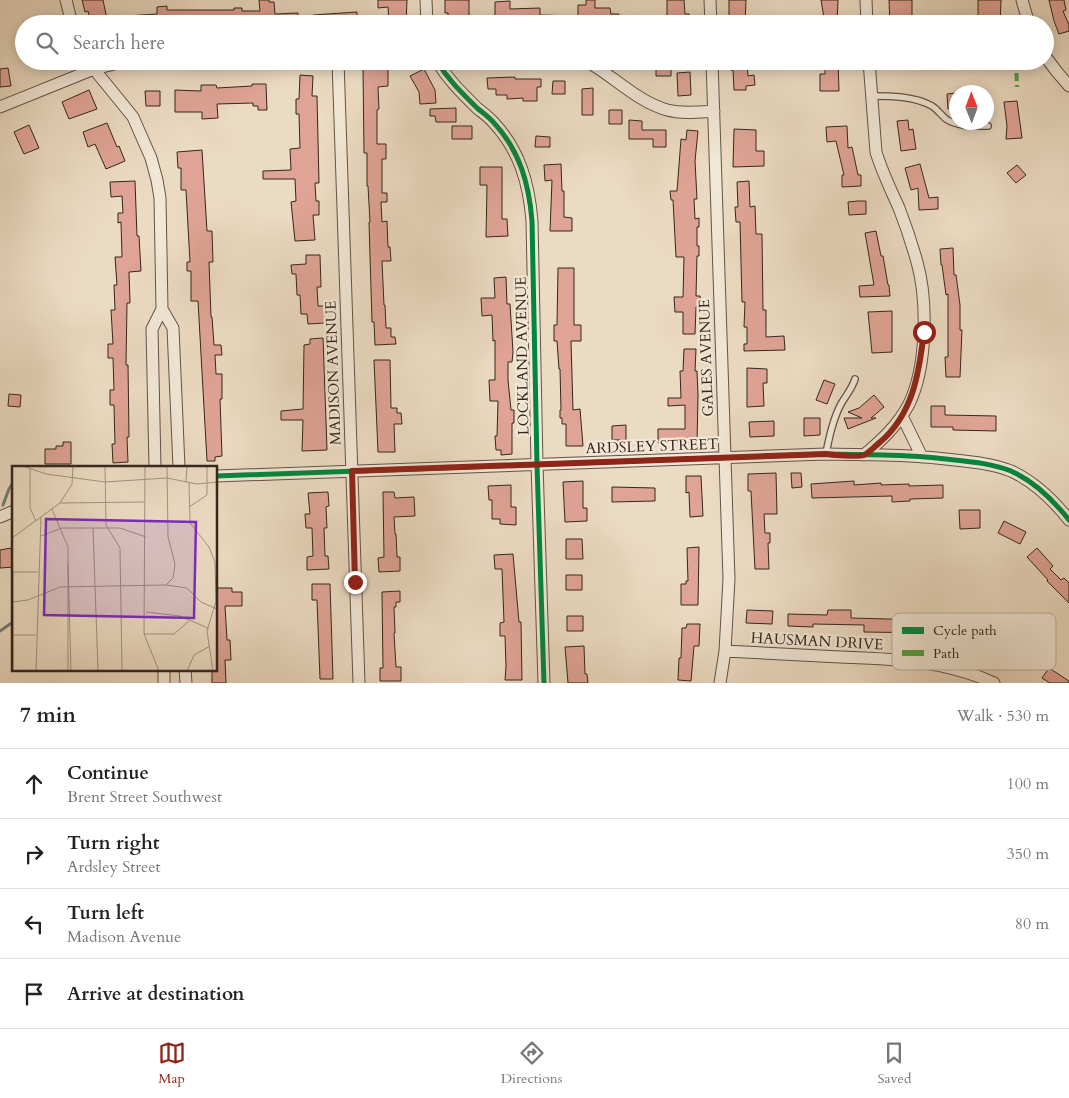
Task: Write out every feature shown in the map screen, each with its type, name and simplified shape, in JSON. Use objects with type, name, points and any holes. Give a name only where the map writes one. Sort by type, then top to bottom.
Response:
[{"type":"street","points":[[66,0],[70,15]]},
{"type":"street","points":[[426,0],[427,15]]},
{"type":"street","points":[[710,0],[711,15]]},
{"type":"street","points":[[866,0],[867,15]]},
{"type":"street","points":[[1022,0],[1027,15]]},
{"type":"street","points":[[1054,68],[1069,86]]},
{"type":"street","points":[[0,107],[81,70]]},
{"type":"street","points":[[96,70],[134,117],[151,158],[160,198],[162,309],[152,329],[155,466]]},
{"type":"street","name":"MADISON AVENUE","points":[[338,70],[359,683]]},
{"type":"street","name":"LOCKLAND AVENUE","points":[[443,70],[452,84],[510,142],[525,176],[530,198],[544,683]]},
{"type":"street","points":[[599,70],[628,90],[662,108],[681,112],[714,111]]},
{"type":"street","name":"GALES AVENUE","points":[[712,70],[729,578],[725,652],[720,683]]},
{"type":"street","points":[[864,455],[884,438],[902,416],[912,396],[920,363],[924,332],[923,282],[900,210],[876,152],[869,70]]},
{"type":"street","points":[[162,309],[174,328],[179,466]]},
{"type":"street","points":[[902,416],[922,456]]},
{"type":"street","name":"ARDSLEY STREET","points":[[218,476],[826,454],[922,456],[975,462],[1013,472],[1056,504],[1069,520]]},
{"type":"street","points":[[0,517],[12,512]]},
{"type":"street","name":"HAUSMAN DRIVE","points":[[725,652],[892,660]]},
{"type":"street","points":[[164,670],[164,683]]},
{"type":"street","points":[[185,670],[186,683]]},
{"type":"street","name":"HAUSMAN DRIVE","points":[[961,670],[994,683]]},
{"type":"lane","points":[[871,96],[894,96],[932,106],[949,121]]},
{"type":"lane","points":[[826,454],[836,414],[852,389],[855,379]]},
{"type":"building","points":[[82,0],[103,0],[106,15],[89,15],[88,11],[85,12]]},
{"type":"building","points":[[259,0],[269,0],[269,2],[274,2],[275,14],[298,13],[298,15],[142,15],[157,14],[157,7],[167,6],[167,10],[234,10],[234,8],[242,8],[242,11],[260,11]]},
{"type":"building","points":[[378,0],[407,0],[406,15],[388,15],[388,7],[378,8]]},
{"type":"building","points":[[445,0],[469,0],[469,15],[448,15],[448,13],[445,13]]},
{"type":"building","points":[[586,0],[595,0],[595,8],[610,8],[611,14],[619,15],[578,15],[578,5],[586,5]]},
{"type":"building","points":[[667,0],[684,0],[685,14],[689,15],[667,15]]},
{"type":"building","points":[[729,0],[746,0],[745,15],[729,15]]},
{"type":"building","points":[[821,0],[838,0],[837,15],[824,15]]},
{"type":"building","points":[[889,0],[912,0],[912,15],[890,15]]},
{"type":"building","points":[[978,0],[1001,0],[1000,15],[978,15]]},
{"type":"building","points":[[1049,0],[1064,0],[1066,10],[1063,11],[1069,25],[1069,31],[1059,34]]},
{"type":"building","points":[[510,1],[510,9],[540,8],[540,15],[495,15],[495,2]]},
{"type":"building","points":[[357,12],[357,15],[313,15]]},
{"type":"building","points":[[8,68],[11,86],[0,87],[0,69]]},
{"type":"building","points":[[363,70],[388,70],[388,86],[378,87],[377,144],[386,144],[386,159],[382,159],[382,193],[387,193],[387,202],[381,202],[382,222],[387,221],[388,247],[390,247],[391,261],[382,261],[384,305],[386,328],[391,328],[391,337],[395,337],[396,344],[375,345],[374,322],[372,322],[367,153],[364,153]]},
{"type":"building","points":[[425,70],[435,90],[436,103],[420,104],[419,92],[410,76]]},
{"type":"building","points":[[656,70],[671,70],[671,76],[656,76]]},
{"type":"building","points":[[733,70],[748,70],[748,76],[754,75],[755,85],[746,86],[746,90],[734,90]]},
{"type":"building","points":[[825,70],[838,70],[839,91],[820,91],[820,74],[825,74]]},
{"type":"building","points":[[690,72],[691,95],[678,96],[677,73]]},
{"type":"building","points":[[300,75],[313,76],[312,96],[317,96],[319,183],[315,183],[316,201],[319,201],[319,215],[313,215],[315,240],[295,241],[291,202],[296,201],[295,179],[263,179],[263,171],[291,170],[290,149],[300,148],[299,114],[296,114],[296,99],[299,99]]},
{"type":"building","points":[[515,77],[515,79],[541,79],[541,87],[537,87],[537,101],[523,101],[523,98],[507,99],[507,95],[496,95],[496,89],[488,89],[487,78]]},
{"type":"building","points":[[553,81],[565,81],[565,94],[552,94]]},
{"type":"building","points":[[252,84],[266,84],[267,110],[258,110],[258,106],[253,106],[253,103],[217,104],[218,118],[202,119],[202,112],[175,112],[175,90],[201,91],[201,85],[216,85],[217,88],[252,86]]},
{"type":"building","points":[[593,88],[593,115],[582,115],[582,89]]},
{"type":"building","points":[[89,90],[97,109],[69,119],[62,102]]},
{"type":"building","points":[[145,91],[160,91],[160,106],[146,106]]},
{"type":"building","points":[[947,94],[949,94],[948,109]]},
{"type":"building","points":[[1017,101],[1022,138],[1006,139],[1007,126],[1004,102]]},
{"type":"building","points":[[456,108],[456,122],[436,122],[435,116],[430,116],[430,109]]},
{"type":"building","points":[[609,110],[622,110],[622,124],[609,124]]},
{"type":"building","points":[[629,120],[642,121],[642,130],[666,130],[666,147],[653,147],[653,139],[629,139]]},
{"type":"building","points":[[908,120],[909,130],[913,129],[916,149],[901,151],[897,121]]},
{"type":"building","points":[[107,123],[125,161],[106,169],[95,144],[88,147],[83,132]]},
{"type":"building","points":[[29,125],[39,148],[24,154],[14,132]]},
{"type":"building","points":[[452,126],[472,126],[472,139],[452,139]]},
{"type":"building","points":[[847,126],[848,148],[852,147],[858,175],[861,175],[861,186],[842,187],[842,175],[844,175],[836,141],[827,142],[826,127]]},
{"type":"building","points":[[734,129],[756,130],[756,151],[764,151],[764,166],[733,167]]},
{"type":"building","points":[[687,130],[698,131],[695,161],[697,199],[694,199],[695,219],[699,218],[699,227],[697,227],[699,256],[697,256],[696,296],[700,296],[701,307],[696,307],[695,334],[683,334],[683,312],[675,312],[674,297],[683,297],[684,257],[676,257],[673,200],[671,200],[670,191],[677,191],[681,139],[686,140]]},
{"type":"building","points":[[536,136],[550,137],[550,147],[535,147]]},
{"type":"building","points":[[202,150],[207,231],[212,231],[213,262],[209,262],[211,317],[214,345],[221,345],[222,355],[215,355],[216,374],[222,374],[222,399],[220,399],[222,456],[215,457],[215,461],[207,461],[198,301],[191,301],[191,271],[187,271],[187,262],[190,262],[186,190],[181,190],[181,168],[178,168],[177,152]]},
{"type":"building","points":[[561,164],[564,217],[572,218],[572,231],[550,231],[552,180],[545,181],[544,165]]},
{"type":"building","points":[[920,164],[929,198],[938,197],[938,209],[919,210],[918,188],[911,190],[905,168]]},
{"type":"building","points":[[1017,165],[1026,175],[1016,183],[1007,173]]},
{"type":"building","points":[[480,167],[502,167],[502,219],[507,219],[508,236],[486,237],[487,185],[480,185]]},
{"type":"building","points":[[135,181],[137,236],[139,236],[141,271],[129,272],[130,303],[127,303],[126,365],[128,365],[128,462],[113,463],[112,444],[115,444],[114,405],[110,405],[110,390],[114,390],[113,358],[108,358],[108,344],[113,344],[111,310],[115,310],[114,285],[117,285],[115,257],[122,257],[121,222],[118,223],[118,213],[123,213],[122,196],[111,197],[110,182]]},
{"type":"building","points":[[749,181],[750,207],[755,206],[756,234],[762,234],[763,310],[766,310],[766,337],[784,336],[785,350],[744,351],[744,344],[747,344],[747,327],[744,327],[745,302],[742,302],[740,222],[736,222],[735,207],[738,207],[737,182]]},
{"type":"building","points":[[866,201],[866,214],[849,215],[848,202]]},
{"type":"building","points":[[876,231],[881,256],[883,256],[890,296],[860,297],[859,286],[874,285],[865,233]]},
{"type":"building","points":[[953,248],[954,275],[956,275],[960,305],[960,330],[962,330],[960,377],[946,377],[945,357],[948,357],[948,294],[946,295],[940,249]]},
{"type":"building","points":[[306,255],[320,255],[321,287],[317,287],[318,306],[325,306],[325,323],[308,324],[307,314],[301,314],[300,295],[297,295],[296,274],[292,274],[291,265],[306,264]]},
{"type":"building","points":[[558,268],[574,268],[574,325],[581,325],[581,341],[571,341],[573,410],[580,409],[583,446],[566,446],[566,424],[562,424],[562,418],[560,418],[560,369],[557,341],[554,341],[554,325],[557,325]]},
{"type":"building","points":[[506,277],[507,304],[510,304],[513,352],[512,362],[508,362],[508,380],[511,410],[514,410],[514,423],[512,423],[512,454],[501,455],[501,450],[496,450],[495,436],[497,436],[498,401],[490,401],[489,380],[495,380],[495,340],[493,341],[492,315],[482,316],[481,298],[495,298],[494,278]]},
{"type":"building","points":[[892,311],[892,352],[872,353],[868,312]]},
{"type":"building","points":[[323,338],[327,450],[302,451],[303,420],[281,420],[281,411],[303,409],[304,345],[310,344],[310,339]]},
{"type":"building","points":[[684,349],[696,349],[695,371],[697,371],[698,395],[697,443],[658,443],[658,429],[685,429],[685,405],[668,406],[668,398],[681,398],[680,371],[683,371]]},
{"type":"building","points":[[374,360],[390,360],[391,408],[397,408],[397,413],[401,413],[402,424],[394,424],[395,452],[378,452]]},
{"type":"building","points":[[747,368],[767,369],[767,383],[763,383],[764,406],[747,407]]},
{"type":"building","points":[[824,380],[835,384],[827,404],[816,400]]},
{"type":"building","points":[[9,394],[21,395],[20,407],[8,406]]},
{"type":"building","points":[[874,395],[884,407],[871,418],[876,418],[848,429],[844,418],[862,418],[848,412],[859,408]]},
{"type":"building","points":[[931,406],[945,406],[945,415],[996,416],[996,431],[953,430],[953,427],[931,427]]},
{"type":"building","points":[[804,418],[820,418],[820,435],[804,436]]},
{"type":"building","points":[[774,421],[774,436],[750,437],[749,422]]},
{"type":"building","points":[[626,425],[626,440],[612,440],[612,426]]},
{"type":"building","points":[[63,442],[71,442],[71,464],[45,464],[45,449],[56,449],[56,446],[63,446]]},
{"type":"building","points":[[776,473],[777,514],[764,514],[765,533],[770,533],[770,543],[768,543],[769,569],[755,569],[751,491],[748,491],[748,474]]},
{"type":"building","points":[[791,473],[801,473],[802,487],[792,488]]},
{"type":"building","points":[[686,476],[701,476],[703,516],[690,517],[689,492],[686,493]]},
{"type":"building","points":[[583,481],[583,508],[587,508],[587,521],[565,522],[563,482]]},
{"type":"building","points":[[854,481],[854,485],[881,483],[881,485],[909,484],[909,486],[943,485],[943,498],[910,499],[910,501],[892,502],[892,496],[812,498],[811,484]]},
{"type":"building","points":[[511,485],[511,507],[516,507],[516,525],[500,524],[500,519],[492,519],[492,500],[489,500],[488,486]]},
{"type":"building","points":[[612,487],[655,488],[655,501],[612,502]]},
{"type":"building","points":[[328,492],[329,506],[326,507],[327,528],[324,528],[325,556],[328,556],[329,569],[307,570],[307,557],[313,556],[312,528],[306,528],[305,514],[310,514],[308,493]]},
{"type":"building","points":[[383,492],[394,492],[395,498],[414,497],[415,516],[394,517],[397,557],[400,557],[400,571],[379,572],[378,558],[384,557]]},
{"type":"building","points":[[959,510],[980,510],[980,528],[960,529]]},
{"type":"building","points":[[1004,521],[1026,532],[1020,544],[998,533]]},
{"type":"building","points":[[566,539],[582,539],[583,559],[566,559]]},
{"type":"building","points":[[699,547],[698,605],[681,605],[681,584],[686,584],[686,581],[688,581],[687,548]]},
{"type":"building","points":[[11,548],[12,567],[0,568],[0,550]]},
{"type":"building","points":[[1037,548],[1053,566],[1050,569],[1061,580],[1064,578],[1069,583],[1069,603],[1027,557]]},
{"type":"building","points":[[513,554],[519,622],[521,622],[522,680],[505,680],[505,636],[500,636],[500,623],[504,622],[502,569],[495,569],[494,555]]},
{"type":"building","points":[[566,575],[582,575],[582,590],[566,590]]},
{"type":"building","points":[[312,584],[330,584],[333,679],[320,679],[317,600],[312,600]]},
{"type":"building","points":[[218,588],[232,588],[232,592],[242,592],[242,606],[225,606],[227,640],[230,640],[231,660],[225,660],[226,683],[212,683],[212,670],[218,670]]},
{"type":"building","points":[[400,591],[400,602],[396,602],[396,607],[394,607],[394,633],[396,667],[401,667],[401,681],[380,681],[380,668],[383,668],[382,592]]},
{"type":"building","points":[[747,610],[773,611],[772,624],[746,623]]},
{"type":"building","points":[[828,610],[851,610],[851,618],[892,619],[892,632],[864,632],[864,625],[813,624],[813,627],[788,626],[788,614],[827,615]]},
{"type":"building","points":[[567,616],[583,616],[583,631],[567,631]]},
{"type":"building","points":[[687,624],[700,624],[699,646],[694,646],[691,681],[678,680],[682,628],[686,628]]},
{"type":"building","points":[[584,646],[585,674],[587,674],[588,683],[568,683],[565,647]]},
{"type":"building","points":[[1048,670],[1052,670],[1069,681],[1069,683],[1050,683],[1042,678]]},
{"type":"waterway","points":[[3,505],[12,484]]},
{"type":"waterway","points":[[0,631],[12,623]]},
{"type":"marked path","points":[[1016,70],[1017,87]]},
{"type":"cycle path","points":[[443,70],[456,86],[503,134],[517,157],[526,181],[532,221],[544,683]]},
{"type":"cycle path","points":[[218,476],[826,454],[907,456],[976,463],[1011,471],[1043,492],[1069,520]]},
{"type":"route","points":[[355,582],[352,471],[826,454],[864,455],[884,438],[902,416],[909,403],[916,383],[924,332]]}]
